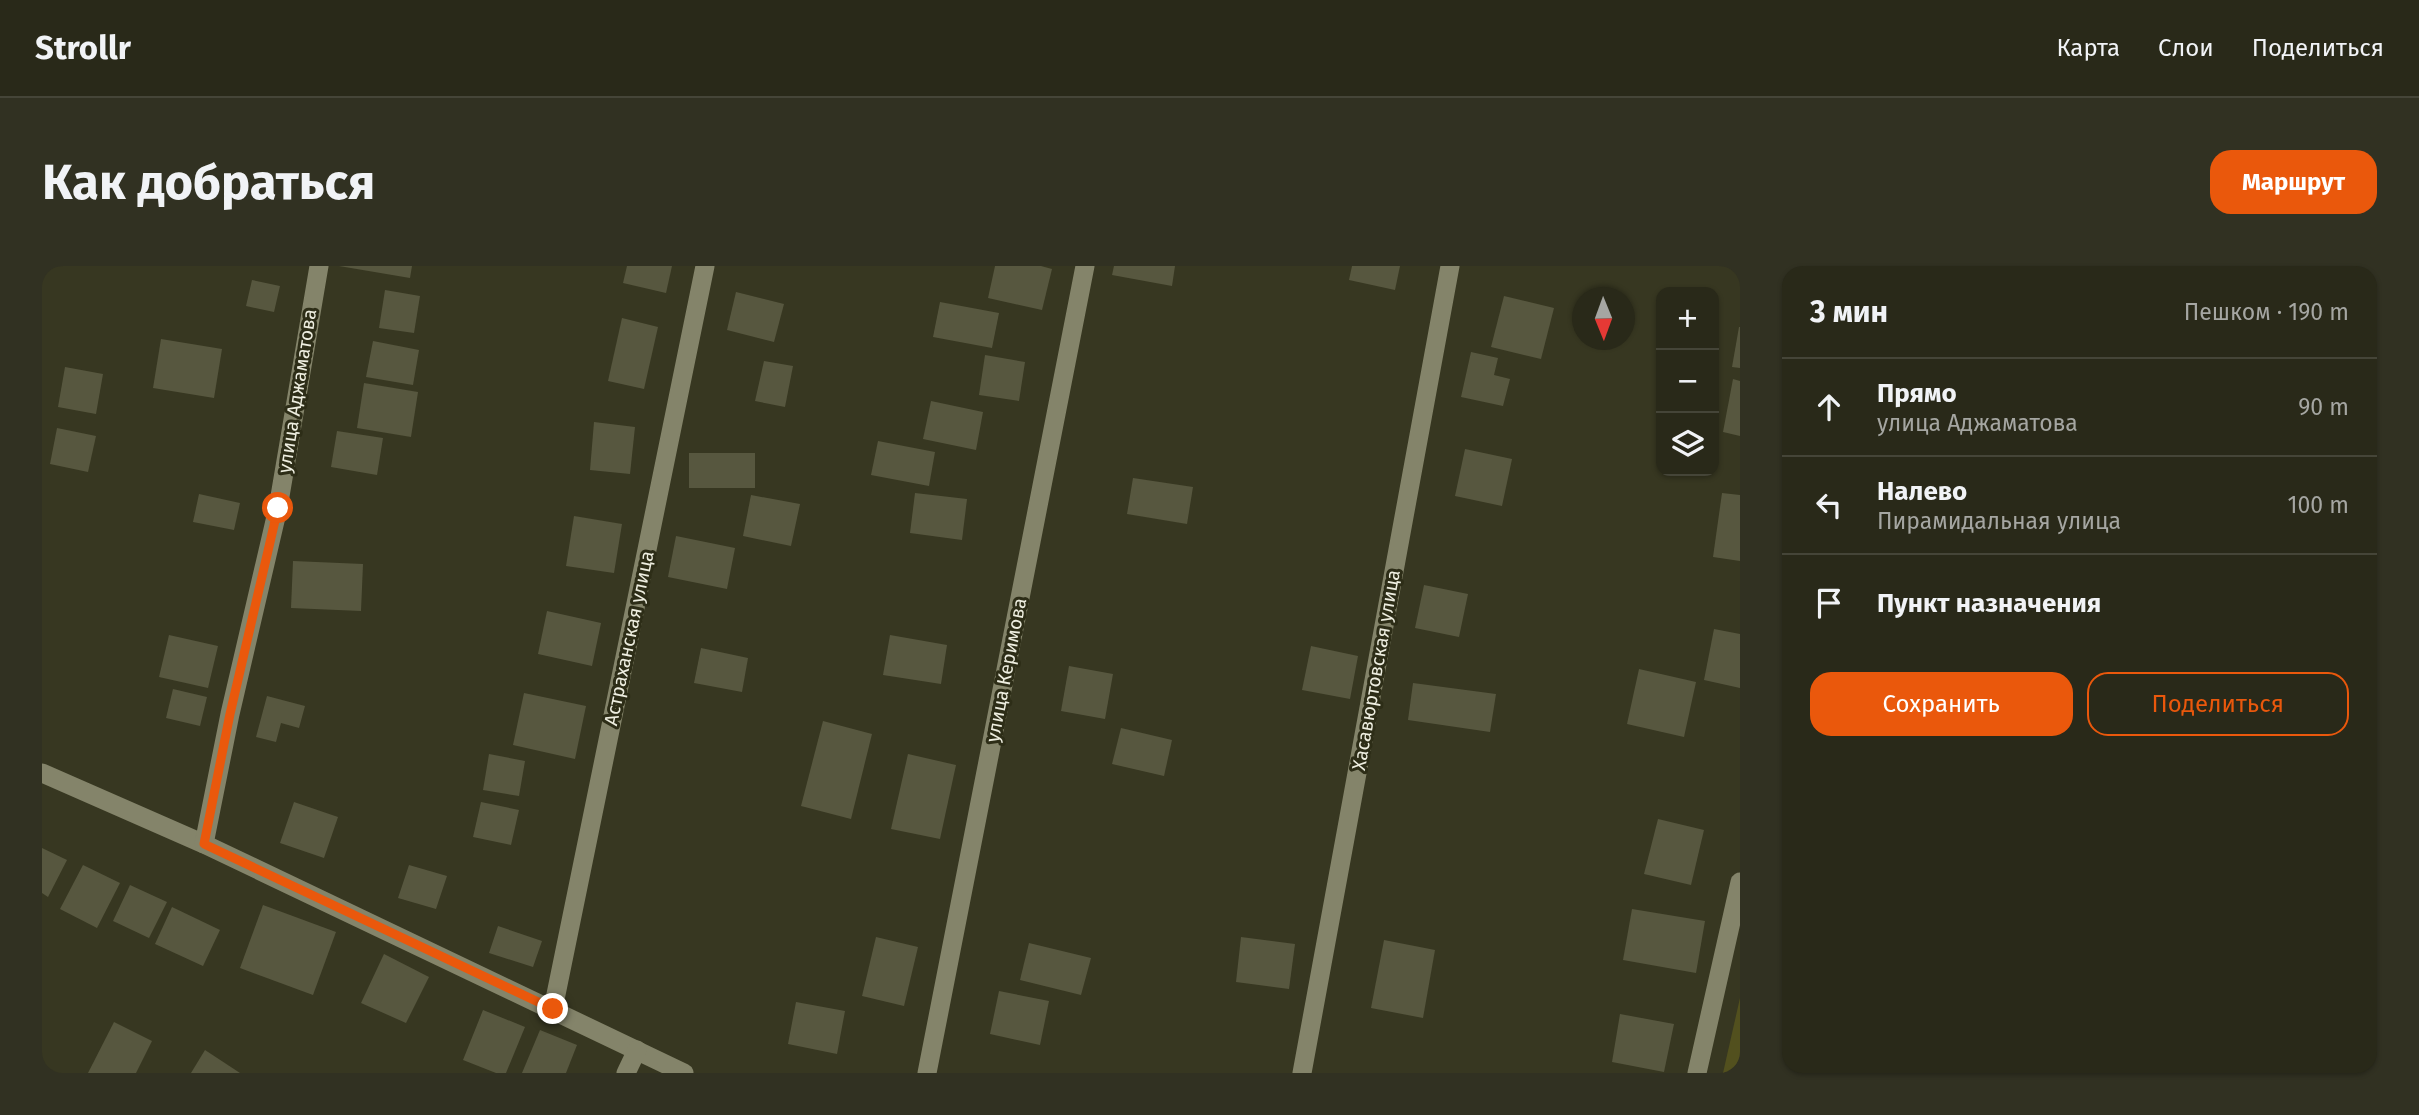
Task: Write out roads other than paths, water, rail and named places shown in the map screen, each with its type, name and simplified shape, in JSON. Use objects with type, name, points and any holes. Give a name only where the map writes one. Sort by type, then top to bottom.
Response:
[{"type":"street","name":"улица Аджаматова","points":[[204,844],[230,714],[278,508],[319,266]]},
{"type":"street","name":"Астраханская улица","points":[[553,1009],[705,266]]},
{"type":"street","name":"улица Керимова","points":[[927,1073],[1085,266]]},
{"type":"street","name":"Хасавюртовская улица","points":[[1302,1073],[1450,266]]},
{"type":"street","points":[[42,773],[204,844],[684,1073]]},
{"type":"street","points":[[1697,1073],[1740,883]]},
{"type":"street","points":[[626,1073],[637,1050]]}]
